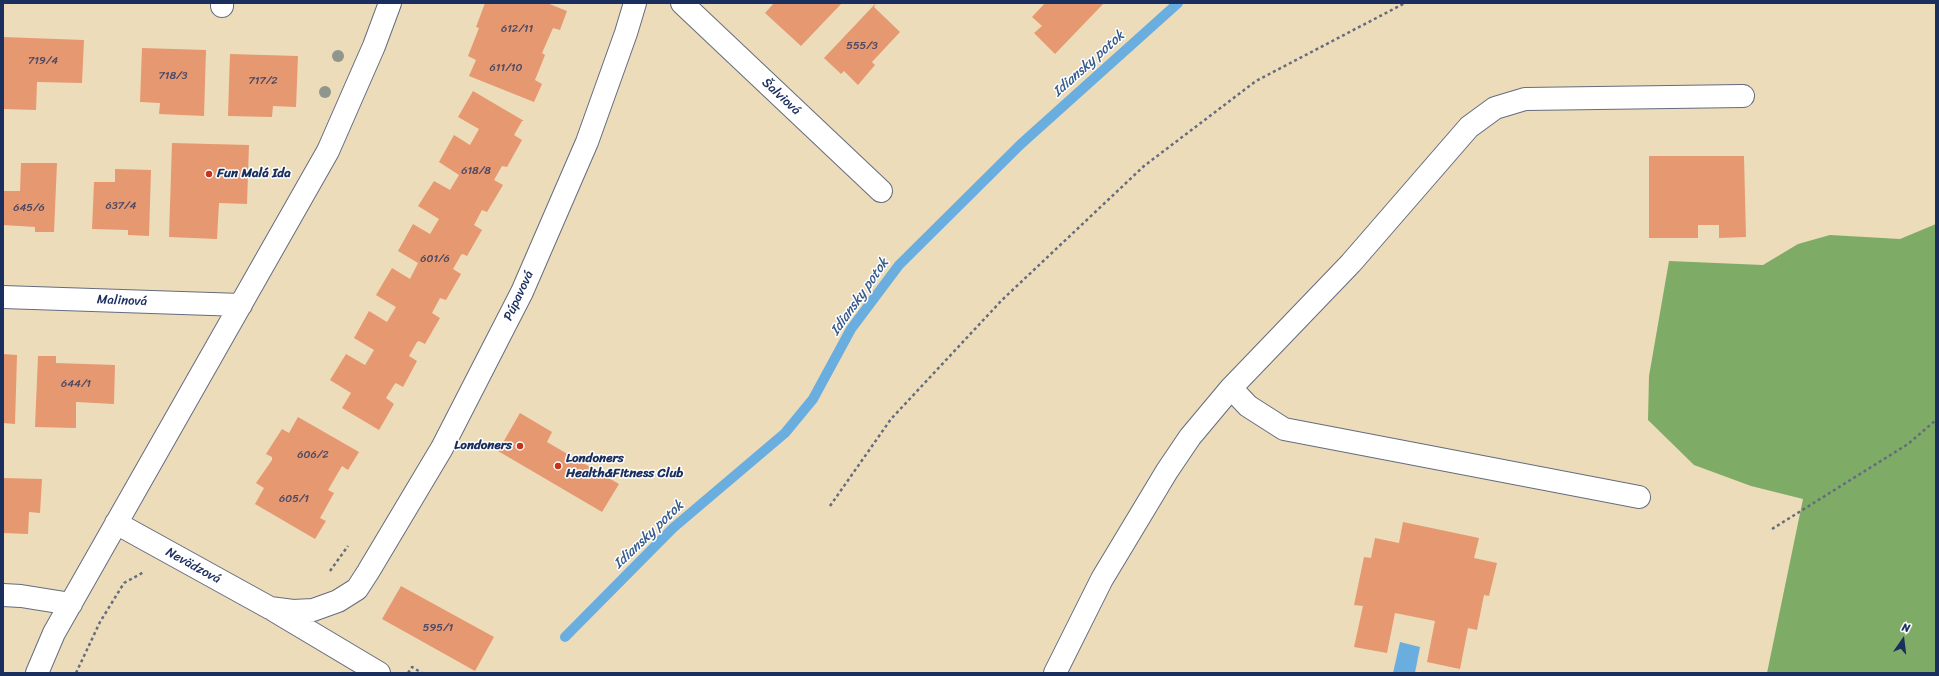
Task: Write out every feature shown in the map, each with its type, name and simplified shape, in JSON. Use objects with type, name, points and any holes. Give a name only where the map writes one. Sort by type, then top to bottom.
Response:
[{"type":"street","points":[[37,673],[54,632],[328,151],[374,46],[390,3]]},
{"type":"street","name":"Púpavová","points":[[368,572],[442,448],[522,292],[587,142],[626,33],[635,3]]},
{"type":"street","name":"Šalviová","points":[[682,3],[881,190]]},
{"type":"street","points":[[1055,673],[1102,579],[1167,471],[1190,437],[1231,388],[1351,263],[1469,127],[1494,108],[1525,99],[1743,96]]},
{"type":"street","name":"Malinová","points":[[3,297],[241,305]]},
{"type":"street","points":[[1231,388],[1248,406],[1284,429],[1640,497]]},
{"type":"street","name":"Nevädzová","points":[[116,523],[270,608],[379,673]]},
{"type":"street","name":"Nevädzová","points":[[270,608],[294,611],[313,610],[326,606],[338,601],[357,589],[368,572]]},
{"type":"street","points":[[3,595],[21,596],[70,604]]},
{"type":"path","points":[[830,506],[891,419],[1002,300],[1144,166],[1256,81],[1405,3]]},
{"type":"path","points":[[1772,529],[1908,444],[1936,420]]},
{"type":"path","points":[[328,572],[352,541]]},
{"type":"path","points":[[76,673],[100,622],[124,583],[139,573],[148,571]]},
{"type":"path","points":[[408,673],[412,667],[422,673]]},
{"type":"green space","points":[[1936,224],[1936,673],[1767,673],[1803,499],[1751,486],[1694,465],[1648,420],[1649,376],[1669,261],[1763,265],[1798,244],[1830,235],[1900,239]]},
{"type":"water","points":[[1400,642],[1420,647],[1415,673],[1393,673]]},
{"type":"building","points":[[485,3],[547,3],[567,11],[560,30],[553,28],[542,53],[545,55],[535,80],[542,84],[534,102],[469,76],[476,60],[468,56],[479,28],[476,27]]},
{"type":"building","points":[[774,3],[842,3],[801,46],[765,13]]},
{"type":"building","points":[[876,3],[874,7],[900,32],[872,62],[875,65],[858,85],[844,71],[841,74],[824,58]]},
{"type":"building","points":[[1045,3],[1104,3],[1055,54],[1034,33],[1042,26],[1032,17]]},
{"type":"building","points":[[3,37],[84,40],[82,83],[37,82],[36,110],[3,109]]},
{"type":"building","points":[[142,48],[206,50],[204,116],[159,114],[160,103],[140,102]]},
{"type":"building","points":[[230,54],[298,56],[296,107],[273,106],[272,117],[228,116]]},
{"type":"building","points":[[473,91],[524,121],[522,121],[514,135],[522,140],[507,167],[502,166],[494,180],[503,185],[487,212],[482,210],[474,225],[482,230],[467,256],[463,254],[461,255],[453,269],[461,274],[446,300],[440,298],[432,313],[440,318],[425,344],[419,341],[417,342],[409,356],[417,361],[403,387],[396,383],[386,398],[394,404],[379,430],[342,408],[351,393],[330,380],[346,354],[365,365],[374,350],[354,338],[369,311],[387,322],[396,307],[376,295],[392,268],[410,279],[418,263],[398,251],[413,224],[430,234],[439,219],[418,206],[434,181],[450,190],[459,175],[439,162],[454,135],[470,145],[479,129],[458,117]]},
{"type":"building","name":"Fun Malá Ida","points":[[172,143],[249,145],[247,204],[219,203],[217,239],[169,237]]},
{"type":"building","points":[[1649,156],[1744,156],[1746,237],[1719,238],[1719,225],[1698,225],[1698,238],[1649,238]]},
{"type":"building","points":[[21,163],[57,163],[54,232],[35,232],[35,227],[3,225],[3,191],[20,191]]},
{"type":"building","points":[[115,169],[151,170],[149,236],[128,235],[128,230],[92,229],[94,182],[115,182]]},
{"type":"building","points":[[3,354],[17,355],[15,424],[3,423]]},
{"type":"building","points":[[38,356],[56,356],[56,363],[115,365],[114,404],[76,402],[76,428],[35,427]]},
{"type":"building","points":[[520,413],[552,432],[547,442],[619,484],[602,512],[498,451]]},
{"type":"building","points":[[298,417],[359,452],[348,470],[342,466],[328,490],[334,493],[320,518],[326,521],[315,539],[255,504],[264,488],[256,483],[272,460],[272,457],[266,454],[282,429],[289,433]]},
{"type":"building","points":[[3,478],[42,479],[40,513],[29,512],[28,534],[3,533]]},
{"type":"building","points":[[1403,522],[1479,538],[1474,558],[1497,563],[1489,596],[1484,595],[1477,630],[1468,628],[1460,669],[1427,662],[1435,621],[1395,613],[1387,653],[1354,647],[1363,606],[1354,605],[1364,557],[1371,558],[1375,538],[1399,543]]},
{"type":"building","points":[[401,586],[494,637],[475,671],[382,619]]},
{"type":"waterway","name":"Idiansky potok","points":[[565,637],[673,528],[785,433],[813,399],[851,329],[899,265],[1021,144],[1178,3]]},
{"type":"place","name":"Fun Malá Ida","points":[[209,174]]},
{"type":"place","name":"Londoners","points":[[520,446]]},
{"type":"place","name":"Londoners Health&Fitness Club","points":[[558,466]]}]
